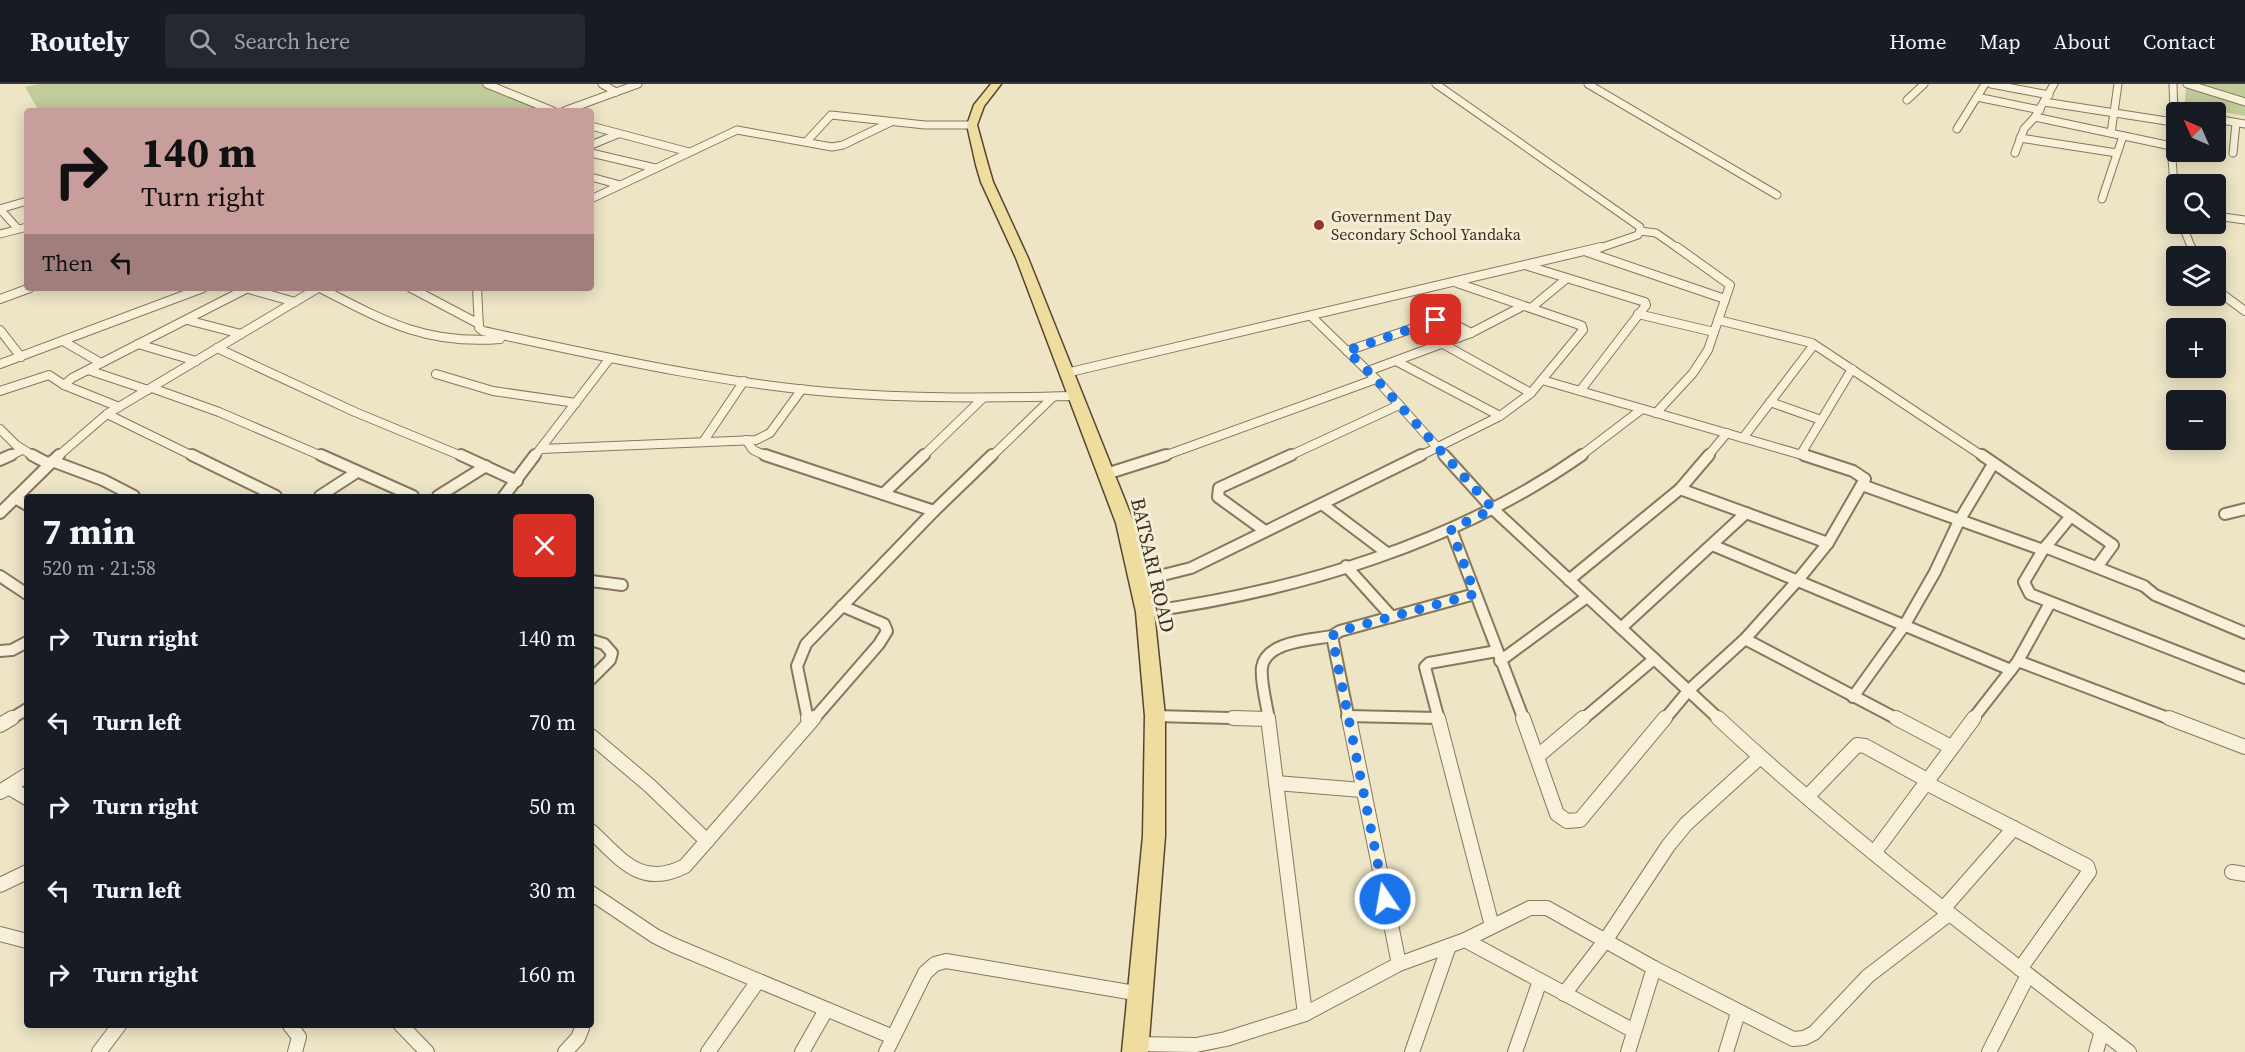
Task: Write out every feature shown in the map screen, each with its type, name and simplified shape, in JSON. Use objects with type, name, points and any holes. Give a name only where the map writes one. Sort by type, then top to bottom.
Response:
[{"type":"main road","points":[[972,125],[979,105],[996,84]]},
{"type":"main road","name":"BATSARI ROAD","points":[[972,125],[987,182],[1022,258],[1125,523],[1145,612],[1155,716],[1154,836],[1135,1048]]},
{"type":"street","points":[[487,84],[546,108]]},
{"type":"street","points":[[602,84],[616,92]]},
{"type":"street","points":[[572,108],[638,84]]},
{"type":"street","points":[[1436,84],[1640,227],[1640,231]]},
{"type":"street","points":[[1588,84],[1777,195]]},
{"type":"street","points":[[1907,100],[1924,84]]},
{"type":"street","points":[[1957,129],[1985,84]]},
{"type":"street","points":[[1991,84],[2049,95]]},
{"type":"street","points":[[2015,153],[2028,122],[2036,117],[2054,84]]},
{"type":"street","points":[[2111,133],[2118,84]]},
{"type":"street","points":[[2173,84],[2175,102]]},
{"type":"street","points":[[2187,84],[2245,102]]},
{"type":"street","points":[[1977,97],[2040,110]]},
{"type":"street","points":[[2044,102],[2166,121]]},
{"type":"street","points":[[806,142],[831,115],[891,122],[972,125]]},
{"type":"street","points":[[2036,117],[2166,145]]},
{"type":"street","points":[[2226,121],[2245,124]]},
{"type":"street","points":[[594,198],[741,129],[836,147],[891,122]]},
{"type":"street","points":[[2233,153],[2236,123]]},
{"type":"street","points":[[594,127],[689,152]]},
{"type":"street","points":[[594,144],[619,134]]},
{"type":"street","points":[[2102,199],[2123,136]]},
{"type":"street","points":[[2020,138],[2117,153]]},
{"type":"street","points":[[594,154],[655,168]]},
{"type":"street","points":[[594,178],[620,185]]},
{"type":"street","points":[[594,190],[604,193]]},
{"type":"street","points":[[18,229],[0,209],[24,202]]},
{"type":"street","points":[[2226,217],[2245,220]]},
{"type":"street","points":[[0,234],[24,228]]},
{"type":"street","points":[[1066,373],[1587,252],[1638,235],[1640,231]]},
{"type":"street","points":[[1640,231],[1656,233],[1730,282],[1708,350],[1693,373],[1656,413]]},
{"type":"street","points":[[1587,252],[1725,299]]},
{"type":"street","points":[[1527,266],[1645,302],[1646,305],[1580,391]]},
{"type":"street","points":[[1107,474],[1265,422],[1372,375],[1396,361],[1471,333],[1527,307],[1566,279]]},
{"type":"street","points":[[1139,581],[1191,568],[1500,416],[1532,393],[1583,330],[1582,326],[1456,283]]},
{"type":"street","points":[[0,289],[16,293]]},
{"type":"street","points":[[0,298],[24,290]]},
{"type":"street","points":[[0,364],[195,291]]},
{"type":"street","points":[[64,385],[65,382],[240,291]]},
{"type":"street","points":[[256,291],[295,302]]},
{"type":"street","points":[[0,513],[51,463],[107,414],[314,291]]},
{"type":"street","points":[[325,291],[394,326],[417,334],[444,340],[479,342],[508,338]]},
{"type":"street","points":[[417,291],[479,324]]},
{"type":"street","points":[[477,291],[479,324],[483,331],[610,358],[802,389],[950,399],[1075,396]]},
{"type":"street","points":[[2226,297],[2245,311]]},
{"type":"street","points":[[1638,314],[1714,333]]},
{"type":"street","points":[[1312,316],[1372,375],[1493,509],[1760,757],[1946,912],[2129,1052]]},
{"type":"street","points":[[1347,351],[1440,319],[1445,319],[1471,333]]},
{"type":"street","points":[[187,320],[242,334]]},
{"type":"street","points":[[1718,320],[1804,339],[1906,403],[2113,545],[2097,567]]},
{"type":"street","points":[[0,330],[21,357]]},
{"type":"street","points":[[63,341],[101,363]]},
{"type":"street","points":[[138,344],[196,361]]},
{"type":"street","points":[[1443,344],[1532,393]]},
{"type":"street","points":[[1743,438],[1813,346]]},
{"type":"street","points":[[217,348],[355,412],[517,481]]},
{"type":"street","points":[[506,494],[610,358]]},
{"type":"street","points":[[1396,361],[1500,416]]},
{"type":"street","points":[[1801,454],[1852,369]]},
{"type":"street","points":[[88,370],[206,406],[280,435],[408,494]]},
{"type":"street","points":[[436,374],[493,391],[576,403]]},
{"type":"street","points":[[0,391],[49,375],[64,385],[119,407]]},
{"type":"street","points":[[1451,529],[1538,756],[1557,814],[1567,821],[1580,820],[1689,690],[1746,639],[1798,580],[1828,543],[1865,479],[1861,474],[1801,454],[1542,380]]},
{"type":"street","points":[[703,442],[744,381]]},
{"type":"street","points":[[541,449],[756,440],[771,433],[802,389]]},
{"type":"street","points":[[809,723],[797,666],[806,644],[934,512],[1053,397]]},
{"type":"street","points":[[882,494],[983,398]]},
{"type":"street","points":[[1770,402],[1821,420]]},
{"type":"street","points":[[1265,531],[1218,497],[1219,488],[1399,405]]},
{"type":"street","points":[[1145,612],[1232,599],[1387,553],[1451,529],[1493,509],[1558,471],[1608,438],[1642,409]]},
{"type":"street","points":[[107,414],[272,494]]},
{"type":"street","points":[[0,429],[22,450],[51,463],[103,480],[130,494]]},
{"type":"street","points":[[1569,580],[1680,489],[1727,433]]},
{"type":"street","points":[[746,440],[753,450],[770,457],[934,512]]},
{"type":"street","points":[[0,460],[22,450]]},
{"type":"street","points":[[1853,697],[1904,626],[1935,572],[1959,521],[1993,464]]},
{"type":"street","points":[[441,494],[486,466]]},
{"type":"street","points":[[323,494],[357,472]]},
{"type":"street","points":[[1862,485],[1959,521],[2097,567],[2144,586],[2155,596],[2245,633]]},
{"type":"street","points":[[1680,489],[1828,543]]},
{"type":"street","points":[[15,498],[24,503]]},
{"type":"street","points":[[1322,504],[1387,553]]},
{"type":"street","points":[[2225,514],[2245,509]]},
{"type":"street","points":[[1621,628],[1746,513]]},
{"type":"street","points":[[2071,516],[2044,549],[2024,582],[2030,594],[2245,678]]},
{"type":"street","points":[[1712,544],[1904,626],[2241,744]]},
{"type":"street","points":[[1346,566],[1392,617]]},
{"type":"street","points":[[0,576],[24,592]]},
{"type":"street","points":[[594,581],[622,585]]},
{"type":"street","points":[[1305,1014],[1262,667],[1268,654],[1283,646],[1332,636],[1340,631],[1475,594]]},
{"type":"street","points":[[1492,926],[1426,664],[1499,656],[1587,597]]},
{"type":"street","points":[[1874,853],[1951,747],[2015,666],[2050,603]]},
{"type":"street","points":[[594,834],[642,874],[659,877],[674,874],[685,866],[879,644],[887,631],[884,624],[842,606]]},
{"type":"street","points":[[1332,636],[1399,964]]},
{"type":"street","points":[[1746,639],[1951,747]]},
{"type":"street","points":[[594,641],[609,646],[612,653],[610,660],[594,676]]},
{"type":"street","points":[[0,651],[12,650],[24,644]]},
{"type":"street","points":[[1538,756],[1654,659]]},
{"type":"street","points":[[0,725],[24,711]]},
{"type":"street","points":[[1155,716],[1268,718]]},
{"type":"street","points":[[1347,716],[1438,718]]},
{"type":"street","points":[[594,739],[650,786],[707,841]]},
{"type":"street","points":[[1807,797],[1857,745],[1865,746],[2087,866],[2089,872],[2024,972],[1989,1052]]},
{"type":"street","points":[[1564,994],[1605,941],[1668,846],[1686,824],[1760,757]]},
{"type":"street","points":[[4,789],[24,777]]},
{"type":"street","points":[[1276,783],[1362,790]]},
{"type":"street","points":[[4,789],[24,797]]},
{"type":"street","points":[[1135,1048],[1206,1043],[1226,1039],[1305,1014],[1399,964],[1465,940],[1538,906],[1547,908],[1738,1013],[1793,1039],[1804,1038],[1814,1033],[1868,976],[1946,912],[2014,828]]},
{"type":"street","points":[[0,885],[24,873]]},
{"type":"street","points":[[594,895],[655,936],[826,1010],[891,1048],[925,973],[935,964],[946,961],[1141,994]]},
{"type":"street","points":[[0,934],[24,940]]},
{"type":"street","points":[[1465,940],[1634,1031]]},
{"type":"street","points":[[1412,1052],[1449,946]]},
{"type":"street","points":[[1628,1052],[1654,968]]},
{"type":"street","points":[[708,1052],[758,981]]},
{"type":"street","points":[[1515,1052],[1540,981]]},
{"type":"street","points":[[802,1052],[826,1010]]},
{"type":"street","points":[[1726,1052],[1738,1013]]},
{"type":"street","points":[[99,1052],[117,1028]]},
{"type":"street","points":[[292,1028],[299,1037],[295,1052]]},
{"type":"street","points":[[404,1028],[427,1052]]},
{"type":"street","points":[[565,1052],[578,1038],[582,1028]]},
{"type":"street","points":[[2096,1052],[2102,1032]]},
{"type":"green space","points":[[39,84],[491,84],[549,108],[37,108],[25,87]]},
{"type":"green space","points":[[2186,84],[2245,84],[2245,116],[2226,113],[2226,102],[2185,102]]},
{"type":"place","name":"Government Day Secondary School Yandaka","points":[[1319,225]]},
{"type":"route","points":[[1385,899],[1332,636],[1340,631],[1475,594],[1451,529],[1493,509],[1376,379],[1347,351],[1436,320]]}]
